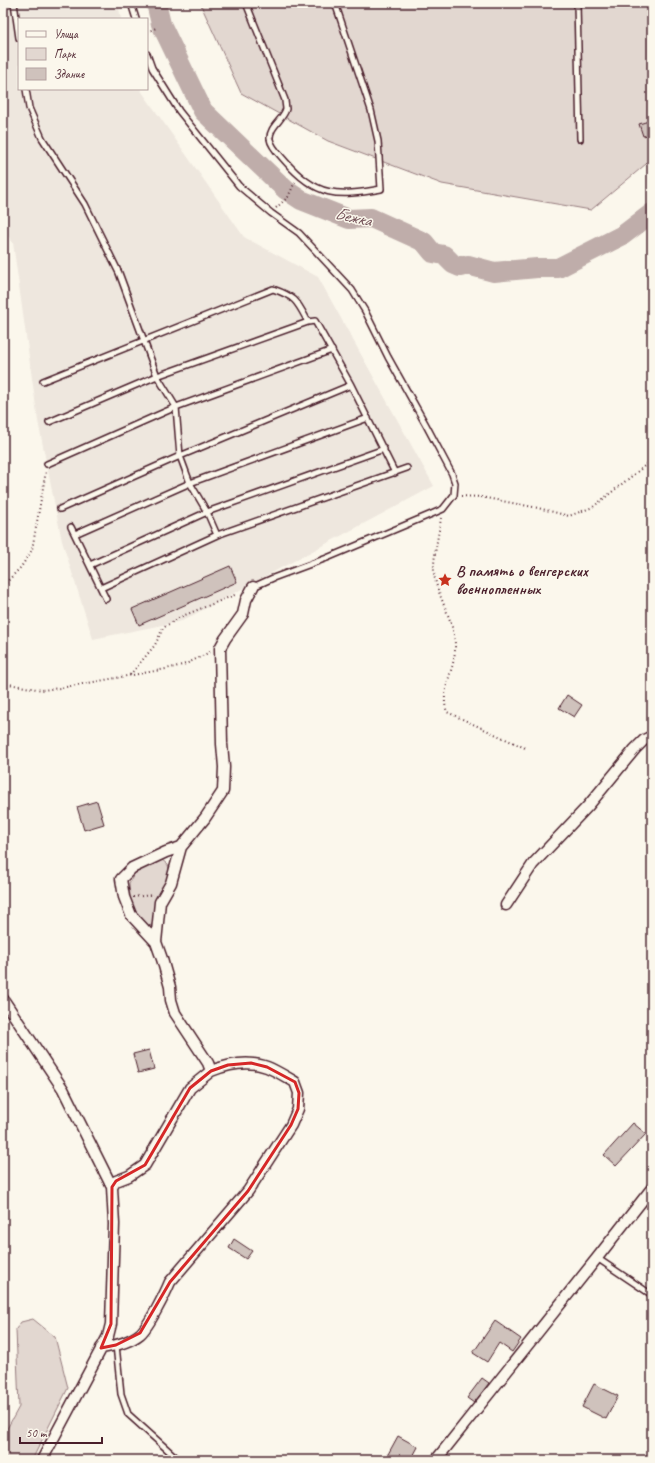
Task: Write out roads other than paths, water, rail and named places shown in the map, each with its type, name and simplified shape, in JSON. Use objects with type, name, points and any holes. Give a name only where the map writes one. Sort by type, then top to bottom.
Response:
[{"type":"street","points":[[156,942],[160,902],[171,883],[181,847],[205,818],[223,791],[224,767],[222,744],[220,648],[243,614],[246,600],[253,587]]},
{"type":"street","points":[[506,905],[533,864],[588,806],[635,749],[644,740],[652,736]]},
{"type":"street","points":[[181,847],[132,868],[121,879],[124,897],[131,915],[156,942],[170,987],[171,1000],[175,1013],[211,1071]]},
{"type":"street","points":[[3,999],[63,1089],[112,1187],[114,1224],[111,1324],[108,1336],[42,1460]]},
{"type":"street","points":[[101,1348],[116,1345],[131,1339],[140,1333],[166,1293],[170,1282],[248,1192],[291,1125],[298,1109],[299,1093],[295,1082],[267,1067],[251,1064],[228,1065],[211,1071],[190,1088],[145,1165],[129,1176],[116,1181],[112,1187]]},
{"type":"street","points":[[436,1460],[598,1258],[652,1188]]},
{"type":"lane","points":[[14,3],[18,31]]},
{"type":"lane","points":[[131,3],[136,18]]},
{"type":"lane","points":[[246,3],[285,100],[286,110],[271,133],[270,140],[276,149],[298,176],[311,185],[326,192],[345,194],[381,189],[378,141],[371,110],[335,3]]},
{"type":"lane","points":[[577,3],[580,139]]},
{"type":"lane","points":[[148,57],[152,68],[179,111],[213,156],[239,186],[271,213],[299,233],[352,290],[365,311],[388,358],[426,425],[452,474],[455,483],[454,495],[443,509],[327,558],[253,587]]},
{"type":"lane","points":[[26,90],[29,108],[42,138],[85,204],[119,273],[157,376],[176,407],[180,456],[190,483],[207,512],[217,535]]},
{"type":"lane","points":[[43,381],[273,289],[288,294],[297,302],[308,322]]},
{"type":"lane","points":[[49,422],[157,376],[308,322],[315,321],[351,385],[395,473]]},
{"type":"lane","points":[[47,464],[176,407],[332,350]]},
{"type":"lane","points":[[60,509],[180,456],[351,385]]},
{"type":"lane","points":[[74,534],[190,483],[368,418]]},
{"type":"lane","points":[[90,565],[207,512],[384,449]]},
{"type":"lane","points":[[101,588],[217,535],[407,468]]},
{"type":"lane","points":[[71,527],[106,599]]},
{"type":"lane","points":[[598,1258],[652,1295]]},
{"type":"lane","points":[[116,1345],[121,1394],[128,1414],[179,1460]]},
{"type":"waterway","name":"Бежка","points":[[156,3],[161,24],[203,111],[286,190],[301,200],[349,219],[371,218],[424,242],[433,253],[444,255],[453,264],[460,267],[468,265],[494,272],[537,268],[558,268],[623,235],[652,213]]},
{"type":"place","name":"В память о венгерских военнопленных","points":[[445,580]]}]
